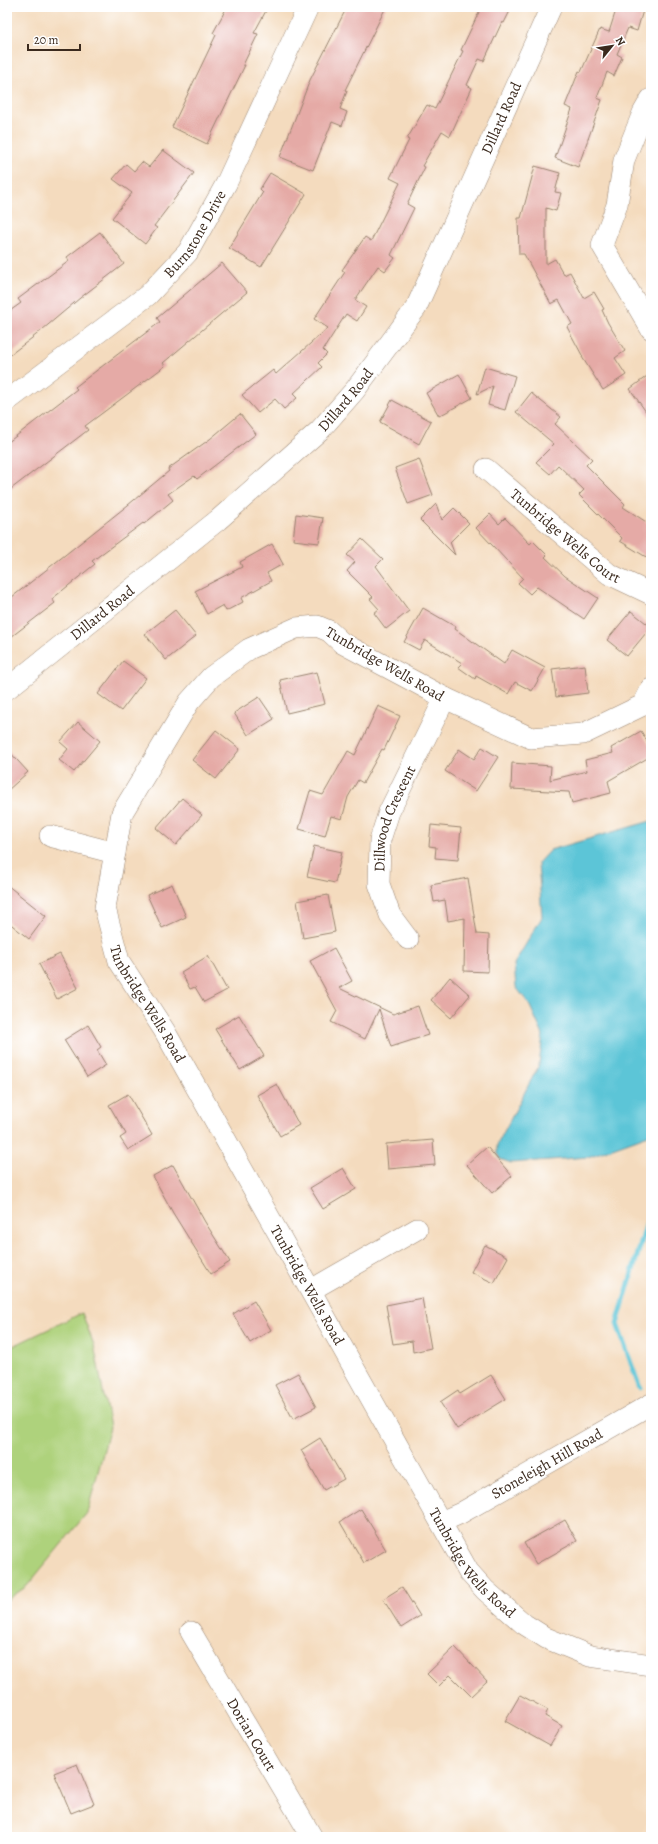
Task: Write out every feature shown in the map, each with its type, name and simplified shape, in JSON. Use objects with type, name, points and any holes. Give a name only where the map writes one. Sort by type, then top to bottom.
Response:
[{"type":"street","name":"Burnstone Drive","points":[[7,401],[148,295],[188,252],[226,184],[308,7]]},
{"type":"street","name":"Dillard Road","points":[[7,689],[218,520],[320,430],[355,390],[416,308],[551,7]]},
{"type":"street","points":[[651,99],[643,113],[624,160],[617,205],[602,245],[651,329]]},
{"type":"street","name":"Tunbridge Wells Court","points":[[486,469],[609,574],[651,594]]},
{"type":"street","name":"Tunbridge Wells Road","points":[[651,689],[643,705],[583,734],[531,738],[445,698],[342,643],[329,631],[318,626],[296,628],[249,649],[211,677],[189,702],[122,813],[105,908],[119,961],[164,1030],[468,1571],[485,1590],[524,1624],[546,1638],[590,1656],[651,1665]]},
{"type":"street","name":"Dillwood Crescent","points":[[408,939],[390,915],[379,884],[380,840],[389,812],[445,698]]},
{"type":"street","points":[[50,836],[115,853]]},
{"type":"street","points":[[311,1290],[417,1229]]},
{"type":"street","name":"Stoneleigh Hill Road","points":[[441,1522],[461,1513],[651,1404]]},
{"type":"street","name":"Dorian Court","points":[[191,1632],[312,1837]]},
{"type":"green space","points":[[82,1313],[94,1345],[110,1427],[87,1513],[27,1586],[7,1600],[7,1349]]},
{"type":"water","points":[[651,821],[651,1134],[588,1157],[511,1163],[500,1159],[497,1153],[497,1145],[539,1065],[543,1035],[529,1004],[516,987],[514,964],[542,917],[538,863],[550,850]]},
{"type":"building","points":[[227,7],[268,7],[254,33],[258,34],[243,65],[245,65],[207,144],[172,127],[216,35],[213,33]]},
{"type":"building","points":[[347,7],[386,7],[345,90],[347,91],[340,109],[347,112],[342,126],[332,122],[313,170],[280,157],[310,80]]},
{"type":"building","points":[[475,7],[512,7],[504,23],[502,22],[484,61],[479,59],[467,85],[472,88],[450,136],[442,131],[422,166],[425,167],[407,204],[414,208],[391,255],[395,258],[385,271],[378,266],[355,300],[366,307],[357,321],[346,314],[323,350],[327,354],[318,363],[322,367],[293,394],[297,398],[284,409],[275,399],[258,413],[242,395],[273,370],[276,374],[328,328],[314,319],[345,272],[342,270],[365,237],[371,241],[400,183],[390,178],[409,140],[407,139],[427,105],[435,109],[463,51],[461,50],[480,10]]},
{"type":"building","points":[[617,7],[644,7],[637,31],[628,28],[617,54],[622,57],[614,76],[607,72],[597,98],[602,100],[578,167],[555,158],[572,109],[565,106],[579,71],[581,72],[600,29],[609,32]]},
{"type":"building","points":[[163,150],[194,173],[154,226],[157,228],[145,244],[112,218],[132,193],[113,179],[126,164],[134,171],[142,162],[149,167]]},
{"type":"building","points":[[535,166],[560,173],[555,192],[561,193],[556,211],[546,208],[546,264],[555,259],[564,275],[570,272],[584,298],[594,292],[604,309],[602,310],[608,323],[625,351],[615,358],[626,375],[603,390],[582,357],[567,327],[572,324],[559,300],[551,304],[524,254],[519,254],[518,218],[521,218]]},
{"type":"building","points":[[270,173],[306,194],[261,267],[229,248],[263,192],[260,189]]},
{"type":"building","points":[[100,232],[124,264],[7,357],[7,313],[21,303],[18,299],[69,261],[67,257]]},
{"type":"building","points":[[222,263],[247,292],[163,363],[165,366],[85,426],[88,430],[7,492],[7,443],[77,389],[75,387],[160,322],[157,318]]},
{"type":"building","points":[[485,367],[515,376],[505,410],[488,405],[493,386],[477,394]]},
{"type":"building","points":[[651,373],[651,419],[630,389]]},
{"type":"building","points":[[459,374],[472,398],[439,416],[426,393]]},
{"type":"building","points":[[531,393],[561,417],[555,424],[592,459],[586,465],[625,504],[623,507],[651,525],[651,560],[620,541],[622,538],[579,495],[584,490],[558,465],[550,474],[536,462],[554,444],[516,412]]},
{"type":"building","points":[[392,400],[431,421],[419,444],[380,422]]},
{"type":"building","points":[[240,414],[256,434],[197,479],[194,476],[168,494],[173,500],[144,524],[143,523],[92,561],[95,564],[52,599],[55,603],[7,640],[7,601],[128,505],[169,471],[168,469],[210,439]]},
{"type":"building","points":[[419,459],[433,495],[408,504],[395,468]]},
{"type":"building","points":[[436,504],[442,520],[454,508],[469,523],[450,542],[455,555],[420,520]]},
{"type":"building","points":[[296,514],[323,518],[319,543],[293,540]]},
{"type":"building","points":[[490,514],[499,524],[505,518],[530,544],[533,541],[547,555],[545,557],[565,576],[598,598],[584,619],[537,587],[530,594],[518,583],[523,578],[476,528]]},
{"type":"building","points":[[362,539],[383,559],[376,566],[409,611],[386,629],[374,613],[379,609],[370,599],[373,597],[347,571],[355,562],[347,555]]},
{"type":"building","points":[[272,544],[283,564],[267,573],[271,581],[241,598],[243,602],[226,611],[223,605],[207,614],[195,591],[242,567],[240,562]]},
{"type":"building","points":[[423,608],[456,627],[455,629],[504,664],[512,650],[545,668],[532,691],[515,682],[508,694],[476,676],[475,679],[458,667],[462,663],[425,640],[419,650],[404,642]]},
{"type":"building","points":[[175,610],[196,636],[166,660],[145,634]]},
{"type":"building","points":[[631,611],[651,627],[627,656],[607,640]]},
{"type":"building","points":[[123,661],[146,678],[121,711],[98,694]]},
{"type":"building","points":[[585,665],[588,693],[556,697],[552,669]]},
{"type":"building","points":[[317,672],[325,704],[287,713],[280,680]]},
{"type":"building","points":[[259,697],[274,719],[248,735],[234,713]]},
{"type":"building","points":[[378,706],[400,716],[384,750],[382,749],[363,783],[358,780],[348,797],[342,819],[331,816],[325,836],[299,829],[310,791],[323,795],[348,751],[355,755]]},
{"type":"building","points":[[78,722],[100,741],[74,772],[59,760],[68,749],[60,742]]},
{"type":"building","points":[[216,730],[240,749],[216,779],[192,760]]},
{"type":"building","points":[[641,731],[651,748],[651,756],[608,781],[611,793],[572,803],[569,792],[511,789],[512,763],[551,766],[550,780],[587,771],[585,760],[613,753],[611,748]]},
{"type":"building","points":[[482,747],[498,757],[476,791],[445,771],[459,749],[474,759]]},
{"type":"building","points":[[7,749],[28,772],[7,791]]},
{"type":"building","points":[[182,798],[202,815],[176,845],[156,828]]},
{"type":"building","points":[[431,825],[461,828],[458,860],[435,858],[436,847],[429,846]]},
{"type":"building","points":[[314,846],[342,852],[335,883],[307,877]]},
{"type":"building","points":[[468,878],[477,934],[489,935],[488,972],[464,971],[465,918],[448,921],[445,900],[434,902],[431,885]]},
{"type":"building","points":[[172,884],[186,917],[162,928],[147,895]]},
{"type":"building","points":[[7,885],[46,916],[29,939],[7,921]]},
{"type":"building","points":[[328,895],[335,932],[303,938],[297,901]]},
{"type":"building","points":[[334,948],[352,981],[339,988],[393,1014],[418,1006],[428,1035],[391,1047],[379,1009],[365,1039],[331,1022],[337,1011],[310,961]]},
{"type":"building","points":[[60,954],[78,988],[57,999],[39,964]]},
{"type":"building","points":[[208,956],[227,990],[204,1002],[195,987],[190,989],[181,972]]},
{"type":"building","points":[[450,977],[470,995],[451,1018],[431,1000]]},
{"type":"building","points":[[239,1015],[264,1056],[240,1070],[215,1029]]},
{"type":"building","points":[[88,1025],[101,1047],[97,1050],[106,1065],[87,1077],[64,1040]]},
{"type":"building","points":[[277,1084],[299,1125],[280,1136],[257,1095]]},
{"type":"building","points":[[128,1094],[152,1135],[128,1150],[120,1138],[126,1134],[109,1105]]},
{"type":"building","points":[[433,1140],[435,1165],[388,1169],[386,1144]]},
{"type":"building","points":[[487,1147],[512,1176],[492,1193],[467,1165]]},
{"type":"building","points":[[173,1165],[205,1222],[230,1262],[211,1274],[173,1213],[153,1176]]},
{"type":"building","points":[[343,1168],[356,1189],[323,1209],[310,1188]]},
{"type":"building","points":[[485,1245],[508,1257],[494,1283],[471,1272]]},
{"type":"building","points":[[422,1298],[431,1348],[413,1352],[412,1341],[393,1344],[386,1305]]},
{"type":"building","points":[[254,1301],[271,1330],[250,1343],[233,1314]]},
{"type":"building","points":[[298,1373],[316,1407],[293,1419],[275,1385]]},
{"type":"building","points":[[491,1375],[506,1399],[457,1429],[440,1402],[458,1390],[460,1394]]},
{"type":"building","points":[[320,1438],[344,1479],[324,1490],[301,1450]]},
{"type":"building","points":[[361,1509],[386,1550],[364,1563],[340,1522]]},
{"type":"building","points":[[565,1520],[577,1541],[536,1564],[524,1543]]},
{"type":"building","points":[[402,1587],[420,1616],[401,1628],[383,1599]]},
{"type":"building","points":[[455,1647],[487,1681],[471,1696],[450,1675],[439,1686],[427,1674]]},
{"type":"building","points":[[520,1695],[548,1710],[545,1716],[562,1726],[550,1746],[505,1721]]},
{"type":"building","points":[[77,1764],[94,1804],[71,1813],[54,1773]]},
{"type":"waterway","points":[[640,1388],[617,1324],[651,1209]]}]
